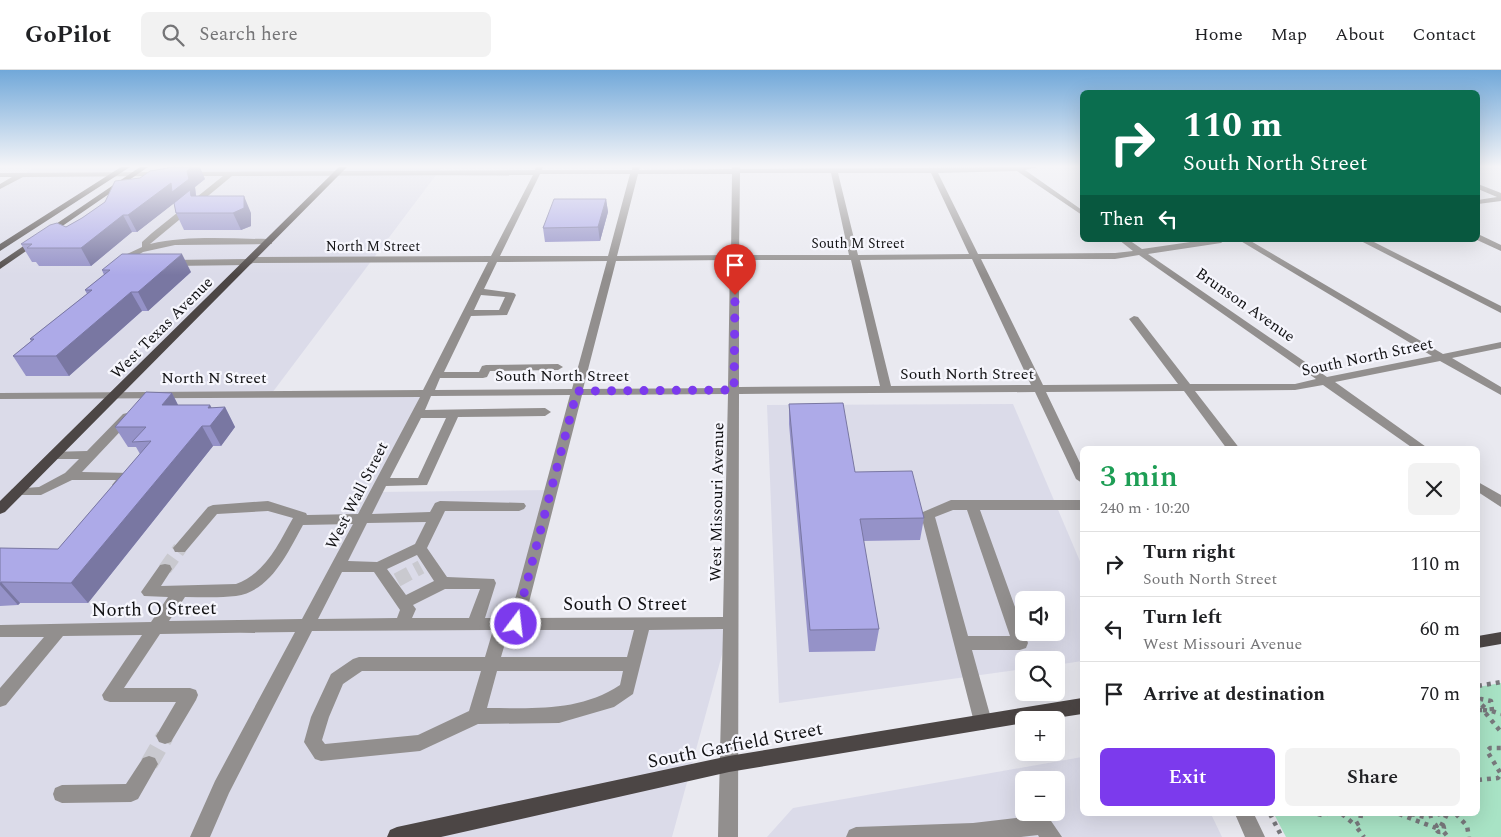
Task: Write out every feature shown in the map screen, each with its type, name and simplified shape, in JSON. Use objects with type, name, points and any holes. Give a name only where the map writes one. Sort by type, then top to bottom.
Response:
[{"type":"main road","points":[[0,248],[71,203]]},
{"type":"main road","points":[[2,263],[92,203]]},
{"type":"main road","name":"West Texas Avenue","points":[[0,509],[309,203]]},
{"type":"main road","points":[[1480,642],[1501,638]]},
{"type":"main road","name":"South Garfield Street","points":[[397,837],[729,764],[1080,706]]},
{"type":"street","points":[[195,203],[155,235],[146,244],[147,247],[170,243],[269,242]]},
{"type":"street","name":"West Wall Street","points":[[200,837],[222,787],[339,566],[522,203]]},
{"type":"street","points":[[476,716],[490,664],[509,624],[577,391],[626,203]]},
{"type":"street","name":"West Missouri Avenue","points":[[728,837],[736,203]]},
{"type":"street","points":[[841,203],[886,389]]},
{"type":"street","points":[[948,203],[1080,475]]},
{"type":"street","points":[[1069,203],[1080,211]]},
{"type":"street","points":[[1480,238],[1501,248]]},
{"type":"street","name":"Brunson Avenue","points":[[1125,242],[1420,446]]},
{"type":"street","name":"South M Street","points":[[494,259],[1115,256],[1208,242]]},
{"type":"street","points":[[1246,242],[1501,392]]},
{"type":"street","points":[[1367,242],[1501,310]]},
{"type":"street","name":"North M Street","points":[[147,247],[136,251],[128,259],[130,262],[494,259]]},
{"type":"street","points":[[467,314],[503,312],[511,295],[478,292]]},
{"type":"street","points":[[1134,319],[1232,446]]},
{"type":"street","name":"South North Street","points":[[428,392],[1295,387],[1501,345]]},
{"type":"street","points":[[436,375],[483,375],[486,368],[558,367]]},
{"type":"street","name":"North N Street","points":[[0,396],[428,392]]},
{"type":"street","points":[[17,492],[42,491],[70,476],[148,394]]},
{"type":"street","points":[[417,414],[544,412]]},
{"type":"street","points":[[382,482],[422,482],[454,414]]},
{"type":"street","points":[[54,455],[91,455]]},
{"type":"street","points":[[70,476],[126,476],[108,497]]},
{"type":"street","points":[[1480,487],[1501,502]]},
{"type":"street","points":[[983,722],[928,515],[951,505],[1080,505]]},
{"type":"street","points":[[963,643],[1020,643],[972,505]]},
{"type":"street","points":[[180,548],[213,510],[268,506],[294,516],[435,517]]},
{"type":"street","points":[[339,566],[378,567],[420,548],[440,506],[519,506]]},
{"type":"street","points":[[165,569],[149,592],[236,590],[250,587],[265,574],[294,516]]},
{"type":"street","points":[[420,548],[425,565],[442,583]]},
{"type":"street","points":[[378,567],[394,582],[403,603],[408,609],[402,625]]},
{"type":"street","points":[[403,603],[442,583],[490,582],[475,624]]},
{"type":"street","points":[[166,736],[190,695],[110,695],[181,591]]},
{"type":"street","points":[[633,664],[359,664],[337,679],[320,717],[314,742],[320,753],[420,744],[476,716],[558,715],[608,702],[627,689],[643,623]]},
{"type":"street","name":"South O Street","points":[[308,625],[732,623]]},
{"type":"street","name":"North O Street","points":[[0,630],[308,625]]},
{"type":"street","points":[[3,693],[59,630]]},
{"type":"street","points":[[62,794],[131,793],[149,764]]},
{"type":"street","points":[[1245,816],[1255,837]]},
{"type":"street","points":[[856,837],[974,835],[1042,825],[1052,837]]},
{"type":"path","points":[[1480,686],[1501,682]]},
{"type":"path","points":[[1480,710],[1501,714]]},
{"type":"path","points":[[1487,711],[1501,732]]},
{"type":"path","points":[[1480,780],[1498,778],[1501,774],[1500,769],[1489,757],[1487,751],[1490,748],[1501,748]]},
{"type":"path","points":[[1271,816],[1282,837]]},
{"type":"path","points":[[1344,816],[1355,825],[1364,837]]},
{"type":"path","points":[[1355,825],[1360,822],[1361,816]]},
{"type":"path","points":[[1405,816],[1438,827],[1448,837]]},
{"type":"path","points":[[1418,816],[1425,818],[1439,816]]},
{"type":"path","points":[[1438,827],[1445,816]]},
{"type":"path","points":[[1458,816],[1467,826],[1470,837]]},
{"type":"shaded area","points":[[0,203],[415,203],[272,393],[428,392],[377,492],[555,490],[521,623],[731,622],[672,837],[0,837]]},
{"type":"shaded area","points":[[1013,404],[1080,561],[1080,661],[1065,664],[1065,651],[1015,651],[1015,670],[779,703],[767,405]]},
{"type":"shaded area","points":[[1080,757],[1080,816],[1212,816],[1222,837],[767,837],[793,808]]},
{"type":"green space","points":[[1501,683],[1501,837],[1286,837],[1275,816],[1480,816],[1480,687]]},
{"type":"building","points":[[104,203],[144,203],[128,215],[123,215],[81,248],[27,248],[32,244],[21,244],[50,225],[57,223],[66,227]]},
{"type":"building","points":[[174,203],[244,203],[244,208],[233,213],[176,213]]},
{"type":"building","points":[[553,203],[605,203],[598,227],[543,228]]},
{"type":"building","points":[[122,254],[182,254],[138,292],[131,292],[56,356],[13,356],[34,339],[30,339],[92,290],[85,290],[110,270],[102,270]]},
{"type":"building","points":[[146,392],[172,393],[162,405],[210,405],[208,408],[225,407],[210,426],[202,426],[71,583],[1,582],[0,584],[0,548],[58,549],[151,441],[132,442],[146,427],[115,427]]},
{"type":"building","points":[[843,403],[855,472],[912,471],[924,518],[860,519],[879,629],[810,630],[789,404]]},
{"type":"tunnel","points":[[165,569],[180,548]]},
{"type":"tunnel","points":[[397,580],[421,567]]},
{"type":"tunnel","points":[[149,764],[165,736]]},
{"type":"route","points":[[516,624],[577,391],[734,390],[735,295]]}]
